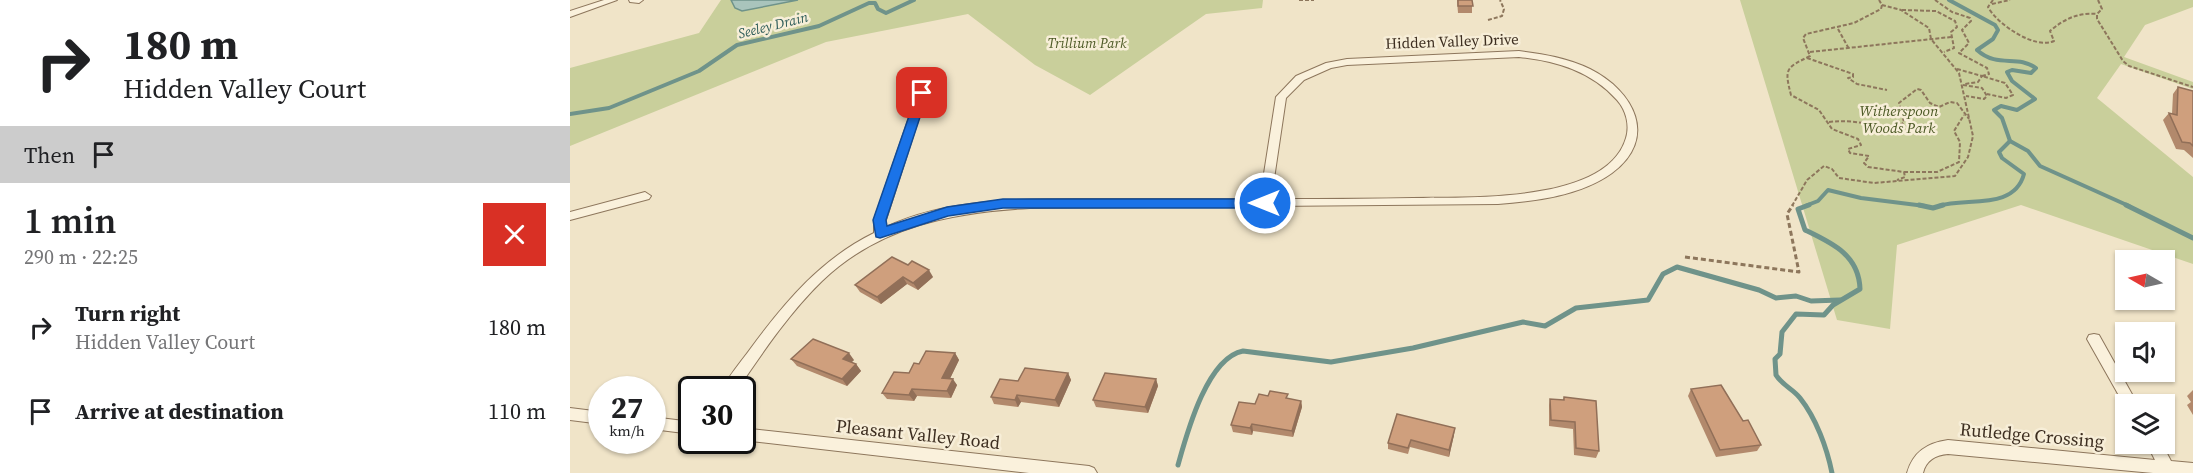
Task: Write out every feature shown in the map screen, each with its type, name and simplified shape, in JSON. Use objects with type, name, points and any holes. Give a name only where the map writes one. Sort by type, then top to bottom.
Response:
[{"type":"street","points":[[570,14],[613,0]]},
{"type":"street","points":[[633,0],[639,0]]},
{"type":"street","name":"Hidden Valley Drive","points":[[739,376],[772,331],[831,266],[880,234],[947,211],[986,205],[1446,202],[1539,196],[1582,184],[1615,166],[1627,154],[1634,139],[1632,122],[1626,106],[1608,85],[1570,64],[1534,56],[1377,60],[1329,65],[1300,78],[1281,97],[1265,203]]},
{"type":"street","points":[[880,234],[880,220],[922,93]]},
{"type":"street","points":[[570,216],[645,196]]},
{"type":"street","points":[[2094,339],[2125,394]]},
{"type":"street","points":[[570,414],[588,416]]},
{"type":"street","name":"Pleasant Valley Road","points":[[756,436],[1089,473]]},
{"type":"street","name":"Rutledge Crossing","points":[[1916,473],[1918,463],[1925,456],[1948,447],[2193,470]]},
{"type":"street","points":[[2159,454],[2167,468]]},
{"type":"path","points":[[1299,0],[1314,0]]},
{"type":"path","points":[[1488,20],[1502,16],[1504,9],[1500,0]]},
{"type":"path","points":[[1879,0],[1882,5],[1901,10],[1928,9],[1946,15],[1955,21],[1957,27],[1951,37],[1954,48],[1944,52]]},
{"type":"path","points":[[1935,0],[1952,12],[1970,18],[1971,21],[1962,30],[1970,43],[1959,53],[1990,70],[1978,82],[1963,85]]},
{"type":"path","points":[[1993,0],[1988,7],[1991,13],[2023,38],[2041,45],[2050,45],[2054,41],[2050,31],[2060,22],[2082,12],[2097,14]]},
{"type":"path","points":[[1992,4],[2010,0]]},
{"type":"path","points":[[2097,14],[2102,9],[2098,0]]},
{"type":"path","points":[[1810,52],[1804,42],[1806,34],[1839,29],[1877,12],[1882,5]]},
{"type":"path","points":[[1685,257],[1798,272],[1787,214],[1807,180],[1824,166],[1832,169],[1839,178],[1863,182],[1892,182],[1956,176],[1966,164],[1972,149],[1971,122],[1965,111],[1966,96],[1963,85],[1957,69],[1930,39],[1929,28],[1901,10]]},
{"type":"path","points":[[2097,14],[2116,52],[2129,66],[2193,87]]},
{"type":"path","points":[[1839,29],[1849,49]]},
{"type":"path","points":[[1810,52],[1951,37]]},
{"type":"path","points":[[1810,52],[1807,57],[1790,66],[1786,75],[1789,91],[1819,110],[1832,129],[1858,139],[1861,145],[1848,149],[1850,153],[1869,156],[1864,163],[1868,167],[1904,172],[1937,172],[1959,162],[1960,142],[1954,131],[1965,115]]},
{"type":"path","points":[[1807,57],[1846,70],[1853,74],[1853,77],[1848,78],[1850,81],[1860,86],[1887,90]]},
{"type":"path","points":[[1957,69],[2005,83],[2013,95],[2006,98],[1987,94],[1982,88],[1963,85]]},
{"type":"path","points":[[1829,122],[1852,119],[1878,126],[1898,127],[1904,122],[1899,103],[1917,90],[1921,90],[1930,103],[1939,107],[1950,102],[1957,103],[1971,122]]},
{"type":"path","points":[[1966,96],[1984,99],[1987,94]]},
{"type":"path","points":[[1892,182],[1905,177],[1904,172]]},
{"type":"green space","name":"Trillium Park","points":[[721,0],[1263,0],[1262,8],[1206,14],[1090,95],[1035,65],[968,14],[826,42],[570,146],[570,68],[699,33]]},
{"type":"green space","name":"Witherspoon Woods Park","points":[[1740,0],[2193,0],[2193,7],[2145,25],[2124,57],[2193,82],[2193,89],[2121,64],[2097,98],[2193,177],[2193,264],[2175,258],[2175,250],[2152,250],[2021,205],[1897,245],[1890,329],[1837,320]]},
{"type":"water","points":[[731,0],[798,0],[742,11],[735,8]]},
{"type":"building","points":[[1458,0],[1472,0],[1473,6],[1458,6]]},
{"type":"building","points":[[2178,87],[2193,91],[2193,146],[2182,142],[2169,113],[2177,115]]},
{"type":"building","points":[[892,257],[908,265],[912,261],[929,270],[913,283],[903,277],[877,297],[855,285]]},
{"type":"building","points":[[813,339],[849,353],[843,359],[856,364],[842,379],[791,359]]},
{"type":"building","points":[[926,351],[955,353],[942,378],[953,379],[947,391],[912,389],[909,395],[882,393],[894,372],[909,373],[914,363],[919,364]]},
{"type":"building","points":[[1025,368],[1068,373],[1055,400],[1017,395],[1015,400],[991,397],[1000,379],[1018,381]]},
{"type":"building","points":[[1105,373],[1156,379],[1145,407],[1093,400]]},
{"type":"building","points":[[1721,385],[1743,421],[1748,420],[1761,445],[1720,450],[1691,389]]},
{"type":"building","points":[[1270,391],[1288,394],[1286,398],[1301,401],[1292,431],[1252,424],[1250,428],[1231,425],[1239,402],[1255,404],[1259,394],[1268,396]]},
{"type":"building","points":[[1564,397],[1596,401],[1599,451],[1576,448],[1575,422],[1551,420],[1550,399],[1564,400]]},
{"type":"building","points":[[1397,414],[1455,428],[1449,450],[1411,440],[1408,448],[1388,443]]},
{"type":"waterway","name":"Seeley Drain","points":[[570,114],[609,108],[699,71],[737,45],[819,26],[869,3],[875,3],[878,9],[886,13],[914,0]]},
{"type":"waterway","points":[[1949,0],[1995,25],[1998,30],[1993,39],[1977,50],[1992,59],[2022,62],[2036,68],[2031,73],[2012,70],[2007,72],[2012,81],[2035,99],[2017,110],[2001,106],[1994,110],[2002,118],[2010,141]]},
{"type":"waterway","points":[[1941,206],[2000,198],[2019,186],[2024,174],[2002,158],[1999,152],[2010,141]]},
{"type":"waterway","points":[[2010,141],[2028,151],[2040,166],[2129,206]]},
{"type":"waterway","points":[[1805,206],[1818,201],[1828,190],[1861,198],[1922,206]]},
{"type":"waterway","points":[[1809,205],[1798,209],[1805,230],[1834,245],[1849,259],[1855,267],[1860,289],[1833,305],[1824,315],[1796,314],[1782,332],[1780,354],[1775,359],[1776,375],[1806,406],[1824,444],[1832,473]]},
{"type":"waterway","points":[[2126,205],[2193,238]]},
{"type":"waterway","points":[[1922,206],[1933,208],[1941,206]]},
{"type":"waterway","points":[[1178,465],[1193,417],[1209,382],[1219,367],[1230,357],[1243,351],[1331,362],[1413,348],[1523,322],[1545,326],[1576,308],[1648,300],[1663,274],[1677,267],[1759,290],[1776,298],[1796,296],[1811,301],[1840,300]]},
{"type":"route","points":[[922,93],[880,220],[880,234],[947,211],[1003,203],[1265,203]]}]
